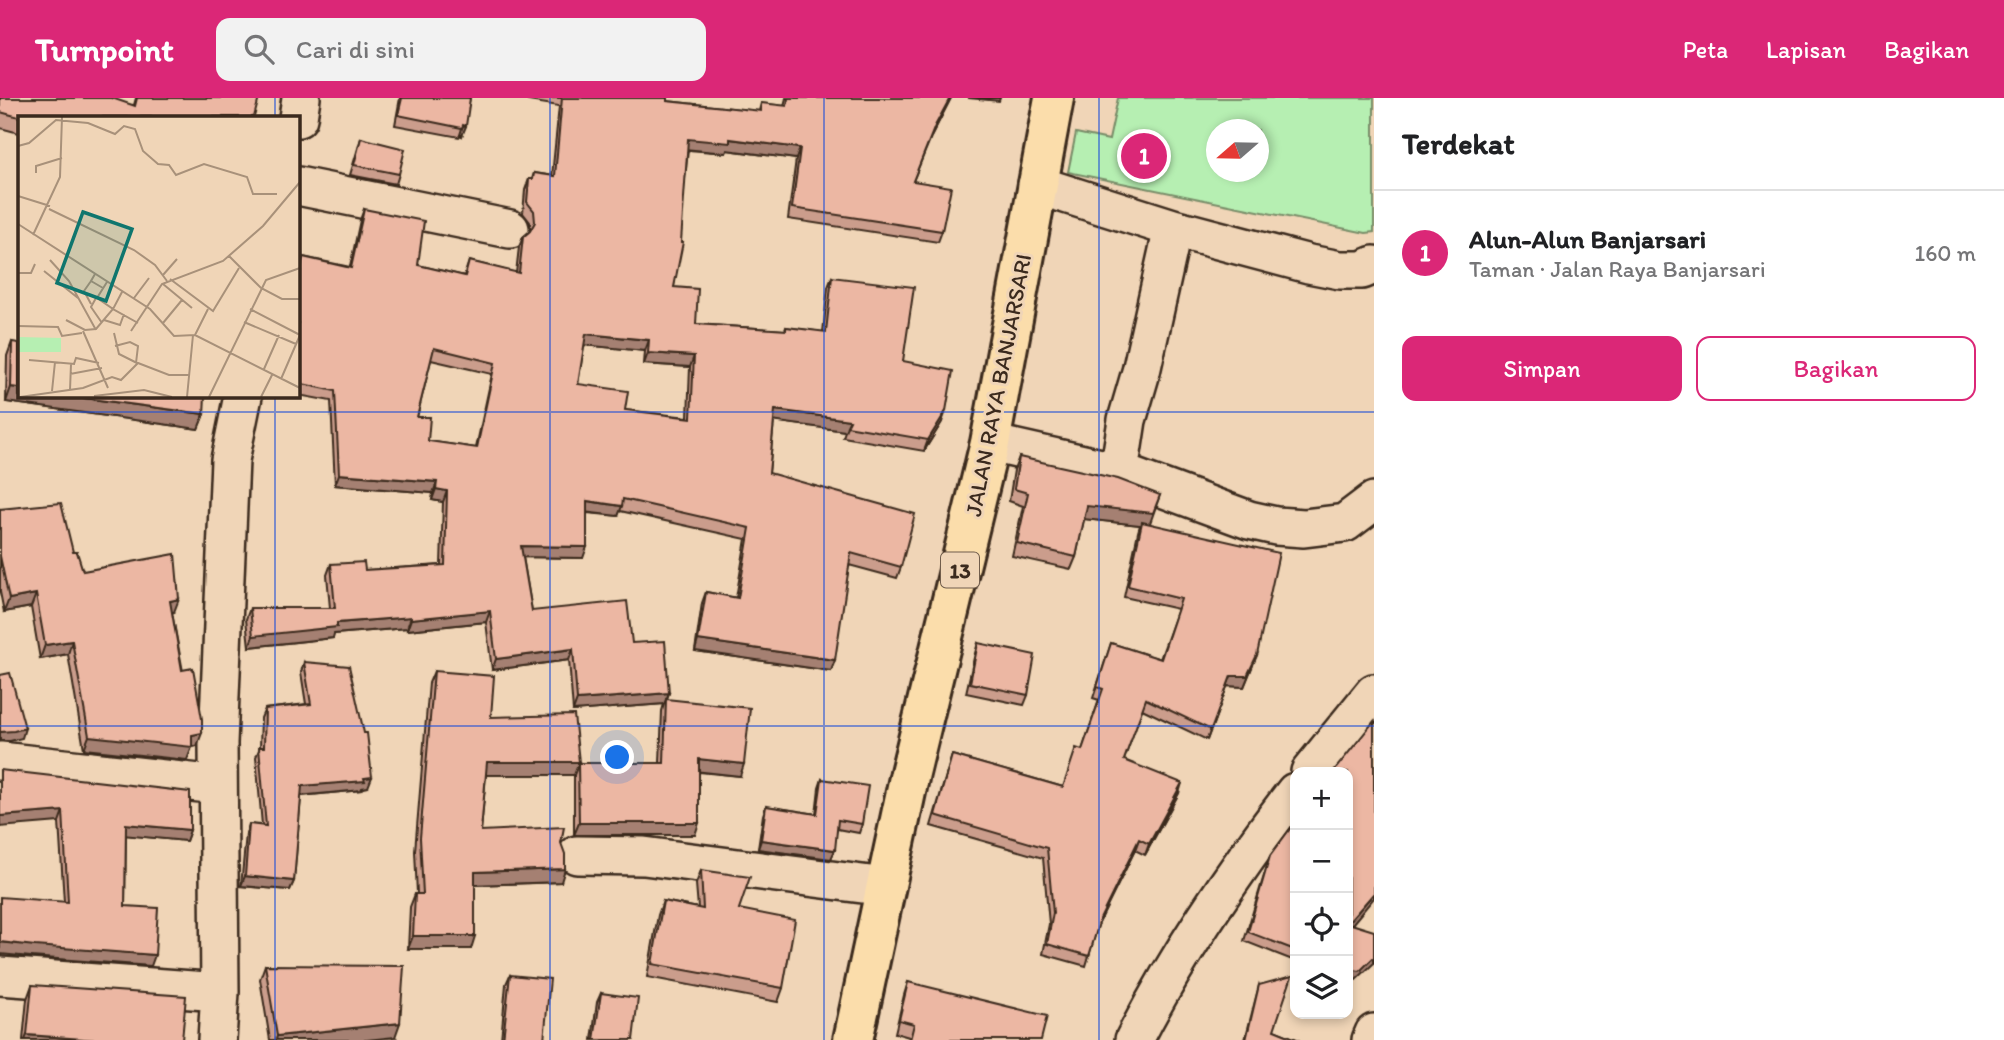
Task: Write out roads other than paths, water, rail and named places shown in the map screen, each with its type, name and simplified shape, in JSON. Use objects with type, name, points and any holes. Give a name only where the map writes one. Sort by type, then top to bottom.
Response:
[{"type":"highway","name":"JALAN RAYA BANJARSARI","points":[[853,1040],[910,773],[990,443],[1054,98]]},
{"type":"street","points":[[298,116],[301,98]]},
{"type":"street","points":[[1037,185],[1173,228],[1309,264],[1340,270],[1370,269]]},
{"type":"street","points":[[299,186],[510,229]]},
{"type":"street","points":[[1119,472],[1127,420],[1173,228]]},
{"type":"street","points":[[217,1040],[218,785],[230,460],[243,397]]},
{"type":"street","points":[[990,443],[1119,472],[1249,520],[1276,526],[1304,528],[1345,523],[1374,501]]},
{"type":"street","points":[[1314,767],[1374,693]]},
{"type":"street","points":[[0,761],[218,785]]},
{"type":"street","points":[[1134,1040],[1200,923],[1290,798]]},
{"type":"street","points":[[577,855],[644,856],[886,887]]},
{"type":"street","points":[[0,976],[219,992]]},
{"type":"street","points":[[1371,1040],[1374,1033]]},
{"type":"place","name":"Alun-Alun Banjarsari","points":[[1144,156]]}]
